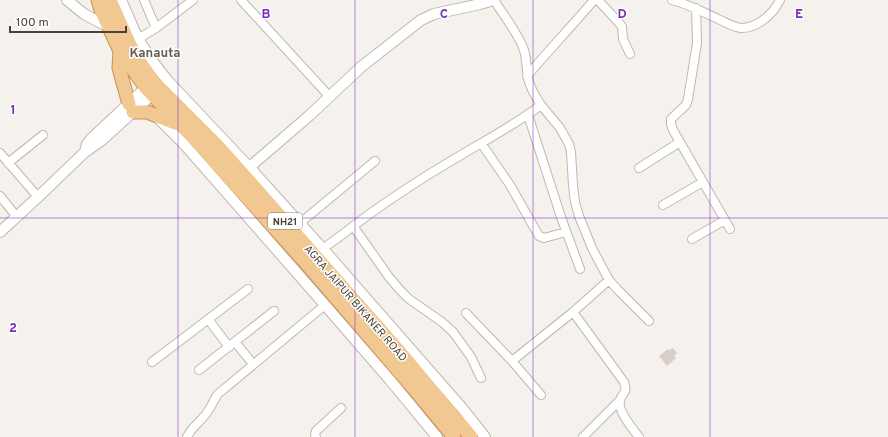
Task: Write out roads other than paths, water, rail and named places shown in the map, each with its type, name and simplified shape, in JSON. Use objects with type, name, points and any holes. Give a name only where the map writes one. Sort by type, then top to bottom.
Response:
[{"type":"highway","name":"AGRA JAIPUR BIKANER ROAD","points":[[98,0],[109,27],[129,44]]},
{"type":"highway","name":"AGRA JAIPUR BIKANER ROAD","points":[[110,0],[129,44],[156,84],[179,124],[306,263],[454,437]]},
{"type":"highway","points":[[129,44],[119,68],[131,108],[147,112],[179,124]]},
{"type":"highway","name":"AGRA JAIPUR BIKANER ROAD","points":[[156,84],[217,146],[246,170],[319,252],[393,344],[471,437]]},
{"type":"street","points":[[67,0],[84,14],[109,27]]},
{"type":"street","points":[[0,232],[85,152],[102,140],[131,108],[156,84],[129,44],[121,0]]},
{"type":"street","points":[[144,0],[156,28]]},
{"type":"street","points":[[129,44],[178,13],[193,0]]},
{"type":"street","points":[[242,0],[330,97]]},
{"type":"street","points":[[485,437],[462,408],[319,252],[300,223],[246,170],[330,97],[361,67],[421,20],[463,4],[480,4],[494,0],[524,50],[527,62],[527,76],[531,90],[560,128],[569,144],[575,202],[592,248],[609,280],[617,290],[649,321]]},
{"type":"street","points":[[527,76],[594,0]]},
{"type":"street","points":[[598,0],[622,27],[623,39],[630,54]]},
{"type":"street","points":[[672,0],[696,8],[740,28],[759,23],[770,14],[780,0]]},
{"type":"street","points":[[696,8],[697,43],[688,99],[686,105],[671,120],[671,124],[730,229]]},
{"type":"street","points":[[319,252],[402,191],[528,115],[541,105]]},
{"type":"street","points":[[155,115],[184,144],[390,380],[437,437]]},
{"type":"street","points":[[528,115],[566,232],[580,269]]},
{"type":"street","points":[[8,163],[43,135]]},
{"type":"street","points":[[640,168],[680,142]]},
{"type":"street","points":[[482,143],[510,185],[540,236],[544,238],[566,232]]},
{"type":"street","points":[[0,153],[38,197]]},
{"type":"street","points":[[300,223],[375,161]]},
{"type":"street","points":[[663,205],[703,182]]},
{"type":"street","points":[[0,196],[17,217]]},
{"type":"street","points":[[692,239],[725,220]]},
{"type":"street","points":[[353,226],[400,290],[453,332],[471,358],[481,378]]},
{"type":"street","points":[[512,361],[573,312],[609,280]]},
{"type":"street","points":[[152,362],[248,289]]},
{"type":"street","points":[[187,437],[195,425],[209,410],[218,394],[325,305]]},
{"type":"street","points":[[199,370],[274,312]]},
{"type":"street","points":[[573,312],[624,382],[626,388],[620,400],[585,436]]},
{"type":"street","points":[[466,313],[512,361],[541,395]]},
{"type":"street","points":[[208,319],[253,364]]},
{"type":"street","points":[[620,400],[622,412],[639,437]]},
{"type":"street","points":[[316,437],[314,434],[316,431],[341,408]]},
{"type":"district","name":"Kanauta","points":[[155,52]]}]
